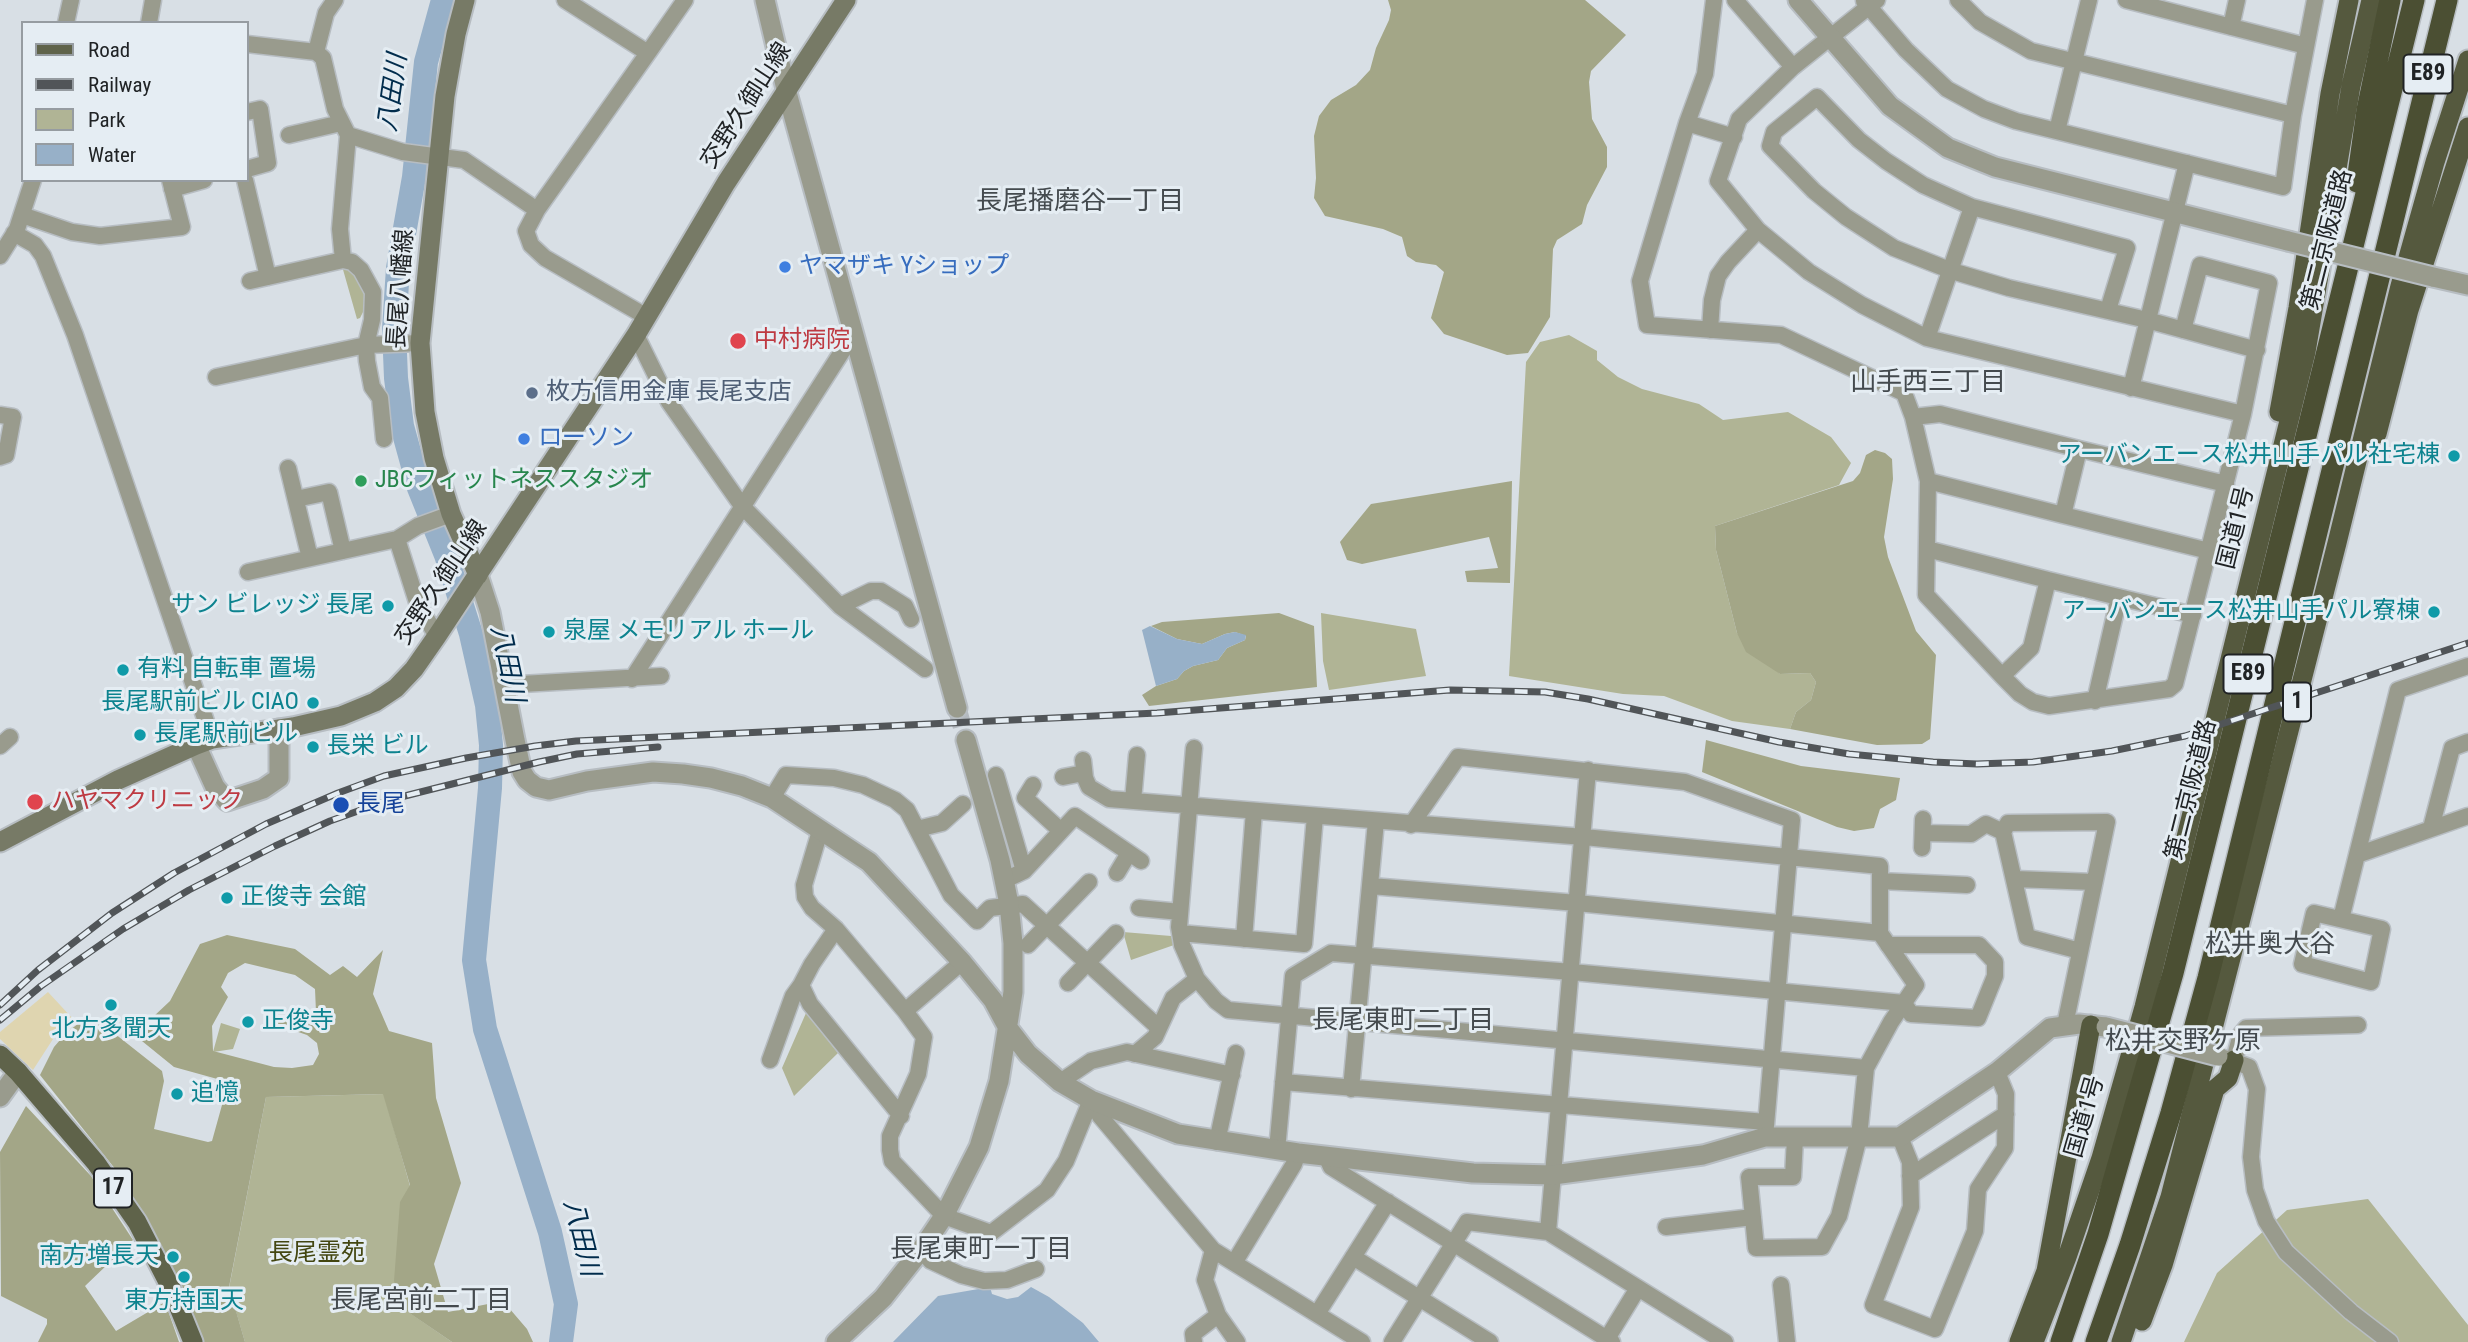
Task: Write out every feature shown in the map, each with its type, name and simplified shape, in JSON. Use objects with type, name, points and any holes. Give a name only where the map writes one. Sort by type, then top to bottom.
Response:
[{"type":"highway","points":[[2261,535],[2266,486],[2298,308],[2330,94],[2349,0]]},
{"type":"highway","name":"国道1号","points":[[2034,1342],[2101,1158],[2137,1032],[2306,352],[2351,86],[2371,0]]},
{"type":"highway","points":[[2337,312],[2367,110],[2390,0]]},
{"type":"highway","name":"第二京阪道路","points":[[2061,1342],[2102,1221],[2173,973],[2414,0]]},
{"type":"highway","name":"E89","points":[[2096,1342],[2130,1245],[2171,1113],[2208,978],[2447,0]]},
{"type":"highway","points":[[2410,148],[2461,0]]},
{"type":"highway","name":"1","points":[[2121,1342],[2170,1197],[2400,286],[2435,162],[2468,60]]},
{"type":"highway","name":"1","points":[[2337,543],[2354,525],[2409,310],[2468,127]]},
{"type":"highway","points":[[2019,1342],[2046,1271],[2098,1026]]},
{"type":"highway","points":[[2134,1342],[2163,1265],[2215,1089],[2228,1078],[2226,1058]]},
{"type":"main road","name":"長尾八幡線","points":[[465,0],[433,157],[420,342],[425,412],[434,458],[448,515],[473,582]]},
{"type":"main road","name":"交野久御山線","points":[[0,842],[118,780],[204,742],[341,716],[375,702],[396,688],[414,669],[440,631],[648,317],[726,183],[846,0]]},
{"type":"main road","name":"17","points":[[0,1055],[18,1072],[96,1164],[137,1222],[171,1288],[192,1342]]},
{"type":"street","points":[[66,21],[71,0]]},
{"type":"street","points":[[149,21],[153,0]]},
{"type":"street","points":[[316,52],[326,13],[335,0]]},
{"type":"street","points":[[565,0],[648,53]]},
{"type":"street","points":[[648,317],[545,258],[531,245],[526,231],[537,211],[685,0]]},
{"type":"street","points":[[765,0],[786,89],[957,708]]},
{"type":"street","points":[[1714,0],[1705,74],[1687,123],[1640,281],[1647,325],[1781,335],[1904,393],[1913,417],[1928,481],[1926,595],[2002,676],[2020,694],[2033,702],[2049,706],[2095,701],[2169,690],[2175,684],[2244,414],[2269,284],[2200,265],[2183,330]]},
{"type":"street","points":[[1735,0],[1793,67]]},
{"type":"street","points":[[1798,0],[1890,106],[1948,148],[1995,167],[2468,285]]},
{"type":"street","points":[[1958,0],[1980,22],[2031,51],[2293,115]]},
{"type":"street","points":[[2057,131],[2090,0]]},
{"type":"street","points":[[2126,0],[2162,4],[2231,27],[2306,46]]},
{"type":"street","points":[[2231,27],[2237,0]]},
{"type":"street","points":[[2244,414],[1927,338],[1862,305],[1820,278],[1758,230],[1718,181],[1740,119],[1793,67],[1870,2],[1906,50],[1947,89],[1984,109],[2016,121],[2283,187],[2293,115],[2315,0]]},
{"type":"street","points":[[248,44],[316,52],[323,58],[344,129],[340,229],[343,260]]},
{"type":"street","points":[[2108,310],[2127,247],[1972,207],[1923,185],[1859,140],[1817,97],[1774,132],[1770,146],[1814,191],[1846,217],[1894,248],[1952,271],[2009,288],[2108,310],[2257,350]]},
{"type":"street","points":[[248,113],[260,109],[268,163],[248,169]]},
{"type":"street","points":[[1687,123],[1734,137]]},
{"type":"street","points":[[289,135],[344,129],[403,152],[464,160],[537,211]]},
{"type":"street","points":[[2131,388],[2187,163]]},
{"type":"street","points":[[0,256],[22,215],[32,182]]},
{"type":"street","points":[[22,215],[72,232],[100,236],[182,227],[171,185],[191,182]]},
{"type":"street","points":[[245,182],[268,277]]},
{"type":"street","points":[[1927,338],[1972,207]]},
{"type":"street","points":[[1710,330],[1712,300],[1718,276],[1758,230]]},
{"type":"street","points":[[14,233],[35,245],[43,256],[75,335],[204,742],[215,787],[227,801],[243,797],[279,778],[279,729]]},
{"type":"street","points":[[250,281],[343,260],[352,262],[361,270],[373,292],[372,320],[366,345],[367,361],[372,387],[380,398],[384,439]]},
{"type":"street","points":[[632,679],[854,333]]},
{"type":"street","points":[[636,335],[669,402],[742,506],[840,606],[925,669]]},
{"type":"street","points":[[216,377],[366,345],[420,342]]},
{"type":"street","points":[[1913,417],[1940,414],[2226,484]]},
{"type":"street","points":[[0,415],[13,417],[6,456],[0,457]]},
{"type":"street","points":[[2063,515],[2079,449]]},
{"type":"street","points":[[288,468],[310,558]]},
{"type":"street","points":[[1928,481],[2209,551]]},
{"type":"street","points":[[296,499],[329,492],[343,551]]},
{"type":"street","points":[[248,572],[397,539],[418,526],[448,515]]},
{"type":"street","points":[[397,539],[418,605],[440,631]]},
{"type":"street","points":[[1927,549],[2193,615]]},
{"type":"street","points":[[2002,676],[2031,648],[2048,580]]},
{"type":"street","points":[[473,582],[490,612],[522,772],[536,787],[549,790],[587,781],[653,772],[711,778],[772,798],[869,862],[962,962],[993,1000],[1028,1054],[1060,1082],[1091,1100],[1178,1134],[1217,1142],[1473,1173],[1553,1175],[1703,1155],[1766,1130]]},
{"type":"street","points":[[840,606],[871,591],[881,591],[905,606],[911,619]]},
{"type":"street","points":[[2095,701],[2119,597]]},
{"type":"street","points":[[2341,919],[2398,690],[2468,666]]},
{"type":"street","points":[[504,685],[661,676]]},
{"type":"street","points":[[836,1342],[883,1298],[944,1216],[963,1181],[986,1127],[999,1081],[1013,992],[1013,943],[1005,880],[966,740]]},
{"type":"street","points":[[2431,828],[2452,748],[2468,743]]},
{"type":"street","points":[[1194,748],[1180,933],[1182,945],[1197,979],[1216,1001],[1228,1010],[1866,1069]]},
{"type":"street","points":[[1133,801],[1137,754]]},
{"type":"street","points":[[1411,824],[1458,757],[1685,782],[1792,820],[1766,1130]]},
{"type":"street","points":[[1063,777],[1084,766],[1089,787],[1109,799],[1584,837],[1880,866],[1884,939],[1916,985],[1866,1069],[1859,1137],[1839,1216],[1822,1247],[1756,1248],[1749,1177],[1793,1177],[1795,1138]]},
{"type":"street","points":[[1548,1232],[1588,771]]},
{"type":"street","points":[[772,798],[786,775],[834,778],[863,785],[895,800],[907,810],[951,894],[977,921],[990,908],[1023,904],[1159,1028]]},
{"type":"street","points":[[996,775],[1024,872]]},
{"type":"street","points":[[1033,785],[1026,798],[1061,831]]},
{"type":"street","points":[[917,829],[942,822],[963,804]]},
{"type":"street","points":[[1007,814],[1035,807]]},
{"type":"street","points":[[1244,939],[1254,811]]},
{"type":"street","points":[[1005,880],[1024,872],[1075,816],[1135,857],[1117,873]]},
{"type":"street","points":[[1180,933],[1304,944],[1315,816]]},
{"type":"street","points":[[2357,855],[2468,816]]},
{"type":"street","points":[[1351,1088],[1376,821]]},
{"type":"street","points":[[2065,1025],[2094,882],[2106,821],[2008,823],[2003,832],[2027,937],[2080,951]]},
{"type":"street","points":[[1923,833],[1970,834],[1986,824],[2003,832]]},
{"type":"street","points":[[820,831],[804,885],[805,897],[812,908],[836,929],[924,1037],[918,1074],[891,1136],[890,1150],[892,1161],[944,1216],[991,1233],[1047,1190],[1066,1161],[1091,1100]]},
{"type":"street","points":[[2015,879],[2094,882]]},
{"type":"street","points":[[1880,881],[1967,885]]},
{"type":"street","points":[[1028,945],[1089,882]]},
{"type":"street","points":[[1277,1150],[1293,976],[1331,953],[1903,1003],[1911,1014],[1978,1018],[1995,976],[1996,962],[1979,945],[1884,939],[1783,924],[1371,886]]},
{"type":"street","points":[[1139,908],[1180,912]]},
{"type":"street","points":[[2314,913],[2341,919],[2382,929],[2371,982],[2302,964],[2314,913]]},
{"type":"street","points":[[769,1060],[793,996],[836,929]]},
{"type":"street","points":[[1068,983],[1116,933]]},
{"type":"street","points":[[905,1011],[962,962]]},
{"type":"street","points":[[1135,1054],[1155,1037],[1173,998],[1197,979]]},
{"type":"street","points":[[801,985],[810,1004],[901,1116]]},
{"type":"street","points":[[1283,1082],[1560,1106],[1766,1130],[1795,1138],[1900,1137],[1997,1072],[2050,1028],[2065,1025],[2098,1026],[2226,1058],[2249,1067],[2257,1089],[2251,1157],[2255,1190],[2266,1221],[2286,1252],[2351,1312],[2390,1342]]},
{"type":"street","points":[[2226,1058],[2246,1028],[2358,1025]]},
{"type":"street","points":[[1060,1082],[1091,1060],[1127,1052],[1232,1075]]},
{"type":"street","points":[[1217,1142],[1236,1053]]},
{"type":"street","points":[[0,1097],[18,1072]]},
{"type":"street","points":[[1900,1137],[1910,1162],[1911,1207],[1873,1304],[1935,1329],[1975,1231],[1978,1189],[2005,1148],[2006,1094],[1997,1072]]},
{"type":"street","points":[[1091,1100],[1100,1116],[1213,1250],[1362,1342]]},
{"type":"street","points":[[1910,1176],[2006,1114]]},
{"type":"street","points":[[1234,1263],[1298,1153]]},
{"type":"street","points":[[1326,1156],[1331,1167],[1608,1341],[1637,1287]]},
{"type":"street","points":[[1317,1314],[1388,1202]]},
{"type":"street","points":[[1666,1227],[1753,1217]]},
{"type":"street","points":[[1392,1342],[1467,1222],[1548,1232],[1725,1342]]},
{"type":"street","points":[[921,1250],[931,1261],[961,1275],[984,1281],[1007,1280],[1036,1269]]},
{"type":"street","points":[[1213,1250],[1205,1280],[1218,1315],[1237,1342]]},
{"type":"street","points":[[1353,1257],[1490,1342]]},
{"type":"street","points":[[1781,1285],[1787,1342]]},
{"type":"street","points":[[1194,1342],[1193,1334],[1218,1315]]},
{"type":"green space","points":[[1388,0],[1585,0],[1626,35],[1591,71],[1589,82],[1592,119],[1607,147],[1607,167],[1587,205],[1582,224],[1557,240],[1553,249],[1550,317],[1528,353],[1507,355],[1444,334],[1431,318],[1444,272],[1436,265],[1416,262],[1407,256],[1402,237],[1383,229],[1325,216],[1314,198],[1314,136],[1319,116],[1331,100],[1356,85],[1370,70],[1376,48],[1389,20],[1391,10]]},
{"type":"green space","points":[[342,266],[350,266],[358,275],[364,294],[365,308],[357,319]]},
{"type":"green space","points":[[1569,335],[1597,351],[1597,360],[1618,377],[1642,389],[1699,404],[1723,420],[1788,412],[1831,437],[1851,463],[1839,485],[1715,526],[1716,550],[1737,633],[1780,674],[1810,673],[1816,682],[1811,700],[1796,712],[1790,729],[1732,721],[1664,696],[1623,694],[1509,676],[1526,362],[1540,342]]},
{"type":"green space","points":[[1875,450],[1892,459],[1893,479],[1884,537],[1888,557],[1916,631],[1936,655],[1930,739],[1922,744],[1877,745],[1790,729],[1796,712],[1811,700],[1816,682],[1810,673],[1780,674],[1746,652],[1737,633],[1716,550],[1715,526],[1853,481],[1860,473],[1866,455]]},
{"type":"green space","points":[[1512,481],[1510,583],[1467,582],[1465,571],[1498,568],[1489,537],[1362,564],[1347,560],[1340,542],[1371,504]]},
{"type":"green space","points":[[1279,613],[1314,626],[1317,687],[1149,706],[1142,695],[1156,686],[1177,679],[1193,666],[1218,660],[1227,648],[1245,640],[1246,636],[1235,632],[1202,644],[1177,639],[1151,626],[1162,622]]},
{"type":"green space","points":[[1321,613],[1416,629],[1426,676],[1329,690],[1323,661]]},
{"type":"green space","points":[[1706,740],[1801,766],[1900,778],[1896,800],[1880,809],[1874,828],[1854,831],[1837,827],[1702,772]]},
{"type":"green space","points":[[1123,932],[1171,936],[1174,945],[1131,960]]},
{"type":"green space","points":[[227,935],[295,949],[330,975],[343,966],[357,977],[383,950],[373,994],[389,1031],[432,1043],[436,1098],[461,1183],[434,1264],[448,1312],[503,1301],[527,1329],[533,1342],[452,1342],[402,1308],[394,1281],[400,1202],[410,1185],[383,1094],[266,1097],[229,1287],[245,1342],[203,1342],[174,1272],[120,1175],[40,1075],[54,1047],[66,1033],[83,1020],[100,1022],[162,1071],[164,1081],[154,1129],[212,1141],[227,1087],[221,1080],[174,1067],[137,1037],[136,1033],[170,1001],[200,944]],"holes":[[[245,963],[295,975],[315,989],[316,1012],[307,1022],[281,1016],[272,1020],[278,1025],[307,1035],[317,1043],[319,1054],[313,1065],[274,1067],[213,1051],[212,1026],[228,997],[221,987],[228,973]]]},
{"type":"green space","points":[[806,1013],[838,1053],[794,1096],[782,1068]]},
{"type":"green space","points":[[221,1023],[240,1029],[233,1049],[213,1052]]},
{"type":"green space","name":"長尾霊苑","points":[[384,1094],[410,1186],[401,1307],[452,1342],[245,1342],[229,1288],[266,1097]]},
{"type":"green space","points":[[26,1106],[91,1176],[133,1240],[85,1286],[116,1331],[165,1302],[179,1342],[38,1342],[47,1319],[1,1296],[0,1152]]},
{"type":"green space","points":[[2368,1199],[2468,1325],[2468,1342],[2184,1342],[2217,1273],[2287,1210]]},
{"type":"sand","points":[[48,992],[73,1019],[53,1039],[33,1070],[0,1039],[0,1032]]},
{"type":"water","points":[[1150,626],[1177,639],[1202,644],[1225,634],[1235,632],[1246,635],[1245,640],[1227,648],[1218,660],[1193,666],[1177,679],[1156,686],[1142,630]]},
{"type":"water","points":[[990,1287],[992,1294],[1007,1299],[1018,1297],[1031,1287],[1083,1323],[1099,1342],[893,1342],[938,1296]]},
{"type":"waterway","name":"八田川","points":[[443,0],[426,62],[414,177],[398,268],[394,329],[396,378],[402,426],[419,488],[446,555],[471,634],[487,705],[491,745],[490,788],[474,960],[485,1029],[550,1232],[566,1304],[561,1342]]},
{"type":"tunnel","points":[[957,708],[966,740]]},
{"type":"railway","points":[[0,1005],[38,970],[112,913],[174,873],[266,824],[384,776],[535,746],[576,741],[1157,713],[1450,690],[1545,692],[1588,699],[1779,742],[1849,754],[1977,764],[2033,762],[2112,751],[2185,736],[2468,643]]},
{"type":"railway","points":[[0,1020],[41,986],[123,929],[189,890],[330,821],[389,800],[539,762],[577,754],[658,747]]},
{"type":"place","name":"ヤマザキ Yショップ","points":[[785,267]]},
{"type":"place","name":"中村病院","points":[[738,341]]},
{"type":"place","name":"枚方信用金庫 長尾支店","points":[[532,393]]},
{"type":"place","name":"ローソン","points":[[524,439]]},
{"type":"place","name":"アーバンエース松井山手パル社宅棟","points":[[2454,456]]},
{"type":"place","name":"JBCフィットネススタジオ","points":[[361,481]]},
{"type":"place","name":"サン ビレッジ 長尾","points":[[388,606]]},
{"type":"place","name":"アーバンエース松井山手パル寮棟","points":[[2434,612]]},
{"type":"place","name":"泉屋 メモリアル ホール","points":[[549,632]]},
{"type":"place","name":"有料 自転車 置場","points":[[123,670]]},
{"type":"place","name":"長尾駅前ビル CIAO","points":[[313,703]]},
{"type":"place","name":"長尾駅前ビル","points":[[140,735]]},
{"type":"place","name":"長栄 ビル","points":[[313,747]]},
{"type":"place","name":"ハヤマクリニック","points":[[35,802]]},
{"type":"place","name":"長尾","points":[[341,805]]},
{"type":"place","name":"正俊寺 会館","points":[[227,898]]},
{"type":"place","name":"北方多聞天","points":[[111,1005]]},
{"type":"place","name":"正俊寺","points":[[248,1022]]},
{"type":"place","name":"追憶","points":[[177,1094]]},
{"type":"place","name":"南方増長天","points":[[173,1257]]},
{"type":"place","name":"東方持国天","points":[[184,1277]]},
{"type":"district","name":"長尾播磨谷一丁目","points":[[1080,202]]},
{"type":"district","name":"山手西三丁目","points":[[1928,383]]},
{"type":"district","name":"松井奥大谷","points":[[2270,945]]},
{"type":"district","name":"長尾東町二丁目","points":[[1403,1021]]},
{"type":"district","name":"松井交野ケ原","points":[[2183,1042]]},
{"type":"district","name":"長尾東町一丁目","points":[[981,1250]]},
{"type":"district","name":"長尾宮前二丁目","points":[[421,1301]]}]
